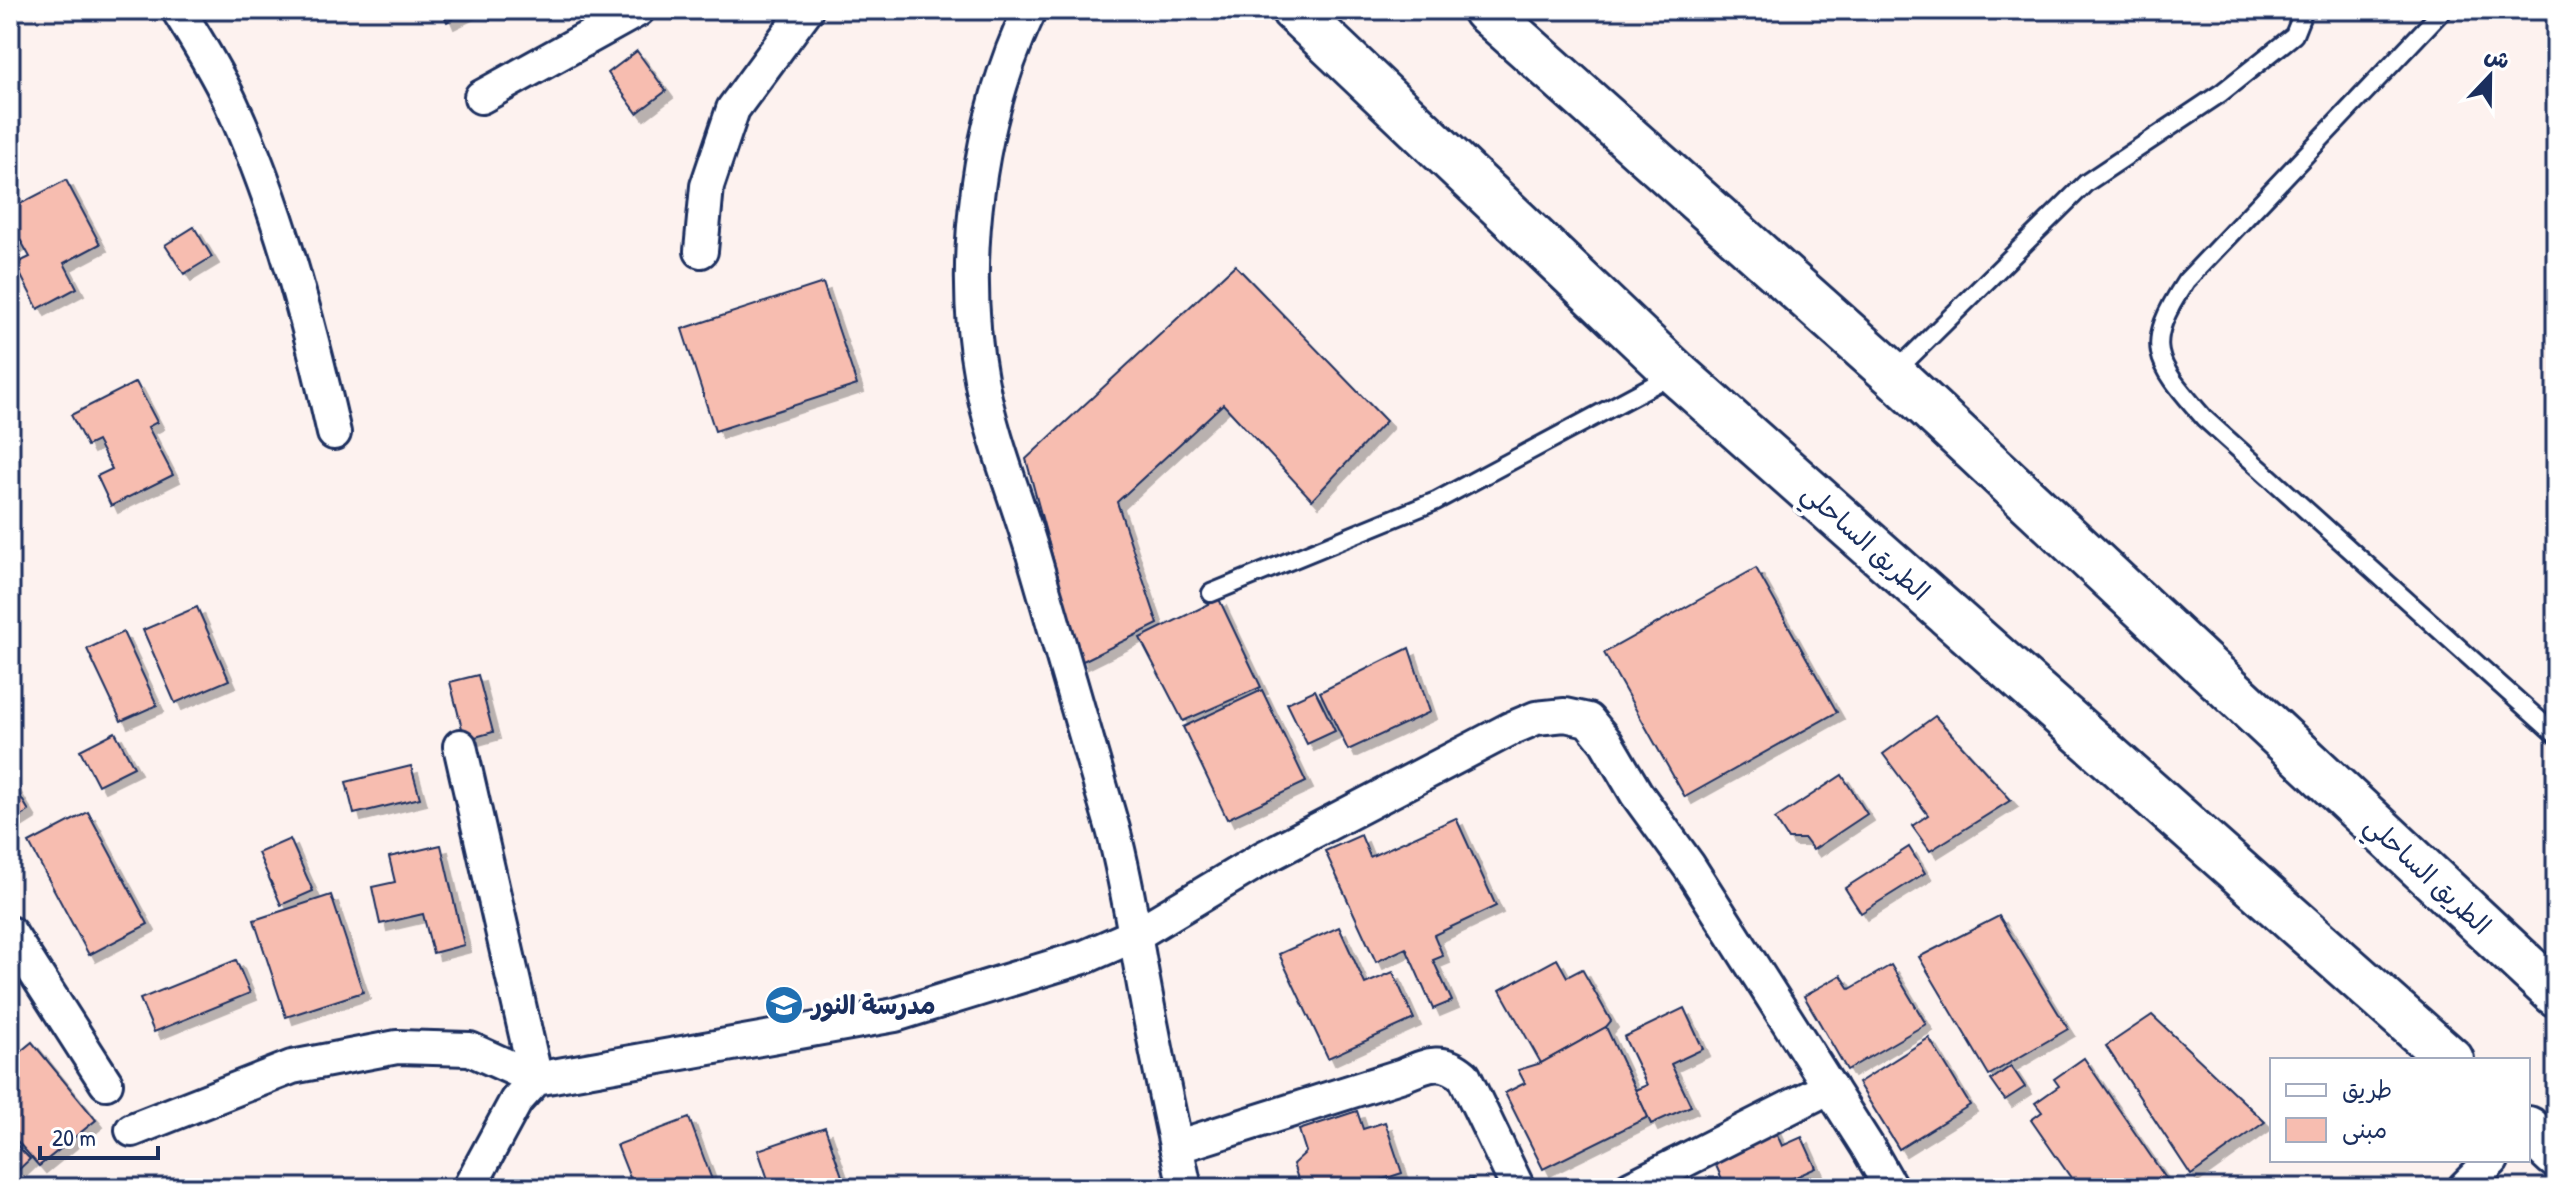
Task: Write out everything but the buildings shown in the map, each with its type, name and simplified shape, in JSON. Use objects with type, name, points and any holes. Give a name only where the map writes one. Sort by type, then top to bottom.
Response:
[{"type":"highway","name":"الطريق الساحلي","points":[[1294,10],[1676,373],[2449,1058]]},
{"type":"highway","name":"الطريق الساحلي","points":[[1485,10],[1893,374],[2556,994]]},
{"type":"highway","points":[[2530,1131],[2556,1155]]},
{"type":"street","points":[[178,10],[229,100],[254,160],[311,332],[334,433]]},
{"type":"street","points":[[481,97],[638,10]]},
{"type":"street","points":[[701,251],[707,186],[733,109],[806,10]]},
{"type":"street","points":[[1030,10],[1015,41],[982,168],[973,237],[975,325],[981,378],[995,441],[1031,548],[1114,834],[1185,1188]]},
{"type":"street","points":[[132,1130],[292,1067],[397,1047],[470,1049],[536,1079],[895,1015],[1044,971],[1135,935],[1263,858],[1510,729],[1536,718],[1565,715],[1588,720],[1606,742],[1636,793],[1697,879],[1830,1087],[1891,1188]]},
{"type":"street","points":[[460,746],[536,1079]]},
{"type":"street","points":[[10,933],[106,1083]]},
{"type":"street","points":[[1176,1147],[1429,1065],[1452,1066],[1464,1076],[1518,1188]]},
{"type":"street","points":[[469,1188],[516,1101],[536,1079]]},
{"type":"street","points":[[1630,1188],[1830,1087]]},
{"type":"street","points":[[2464,1188],[2490,1162]]},
{"type":"lane","points":[[1893,374],[2086,183],[2221,93],[2294,35],[2304,10]]},
{"type":"lane","points":[[2443,10],[2186,281],[2168,308],[2157,336],[2160,361],[2204,418],[2556,735]]},
{"type":"lane","points":[[1211,593],[1436,501],[1676,373]]},
{"type":"place","name":"مدرسة النور","points":[[784,1005]]}]
